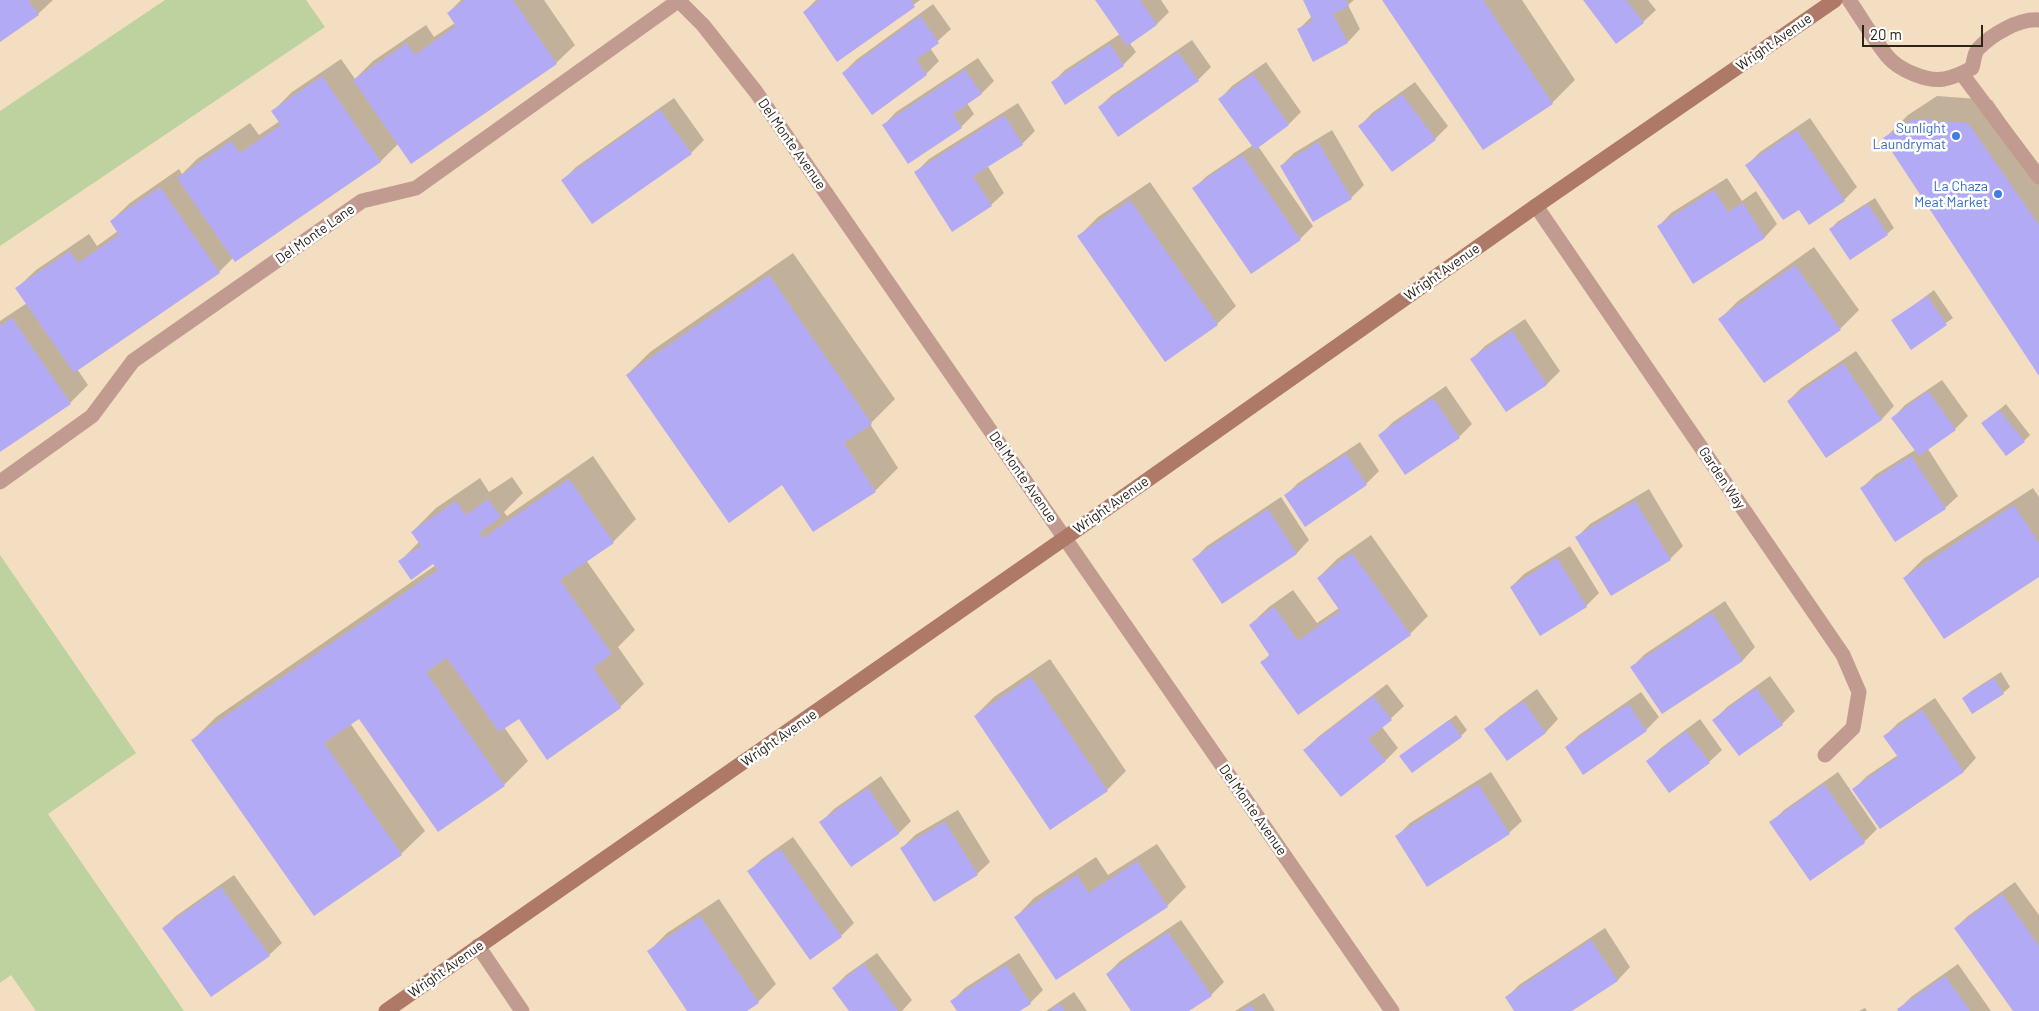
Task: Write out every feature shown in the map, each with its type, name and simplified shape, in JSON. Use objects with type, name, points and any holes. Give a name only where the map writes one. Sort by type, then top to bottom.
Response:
[{"type":"street","name":"Del Monte Lane","points":[[0,482],[92,416],[133,361],[362,201],[416,188],[678,0]]},
{"type":"street","name":"Del Monte Avenue","points":[[678,0],[703,26],[756,92],[1392,1011]]},
{"type":"street","name":"Wright Avenue","points":[[386,1011],[1065,538],[1536,206],[1835,0]]},
{"type":"street","points":[[1849,0],[1889,59],[1906,70],[1926,78],[1942,80],[1962,74],[1972,68],[1977,50],[1991,39],[2011,27],[2033,19],[2039,20]]},
{"type":"street","points":[[1962,74],[2039,178]]},
{"type":"street","name":"Garden Way","points":[[1536,206],[1843,655],[1859,692],[1853,728],[1825,755]]},
{"type":"street","points":[[478,946],[522,1011]]},
{"type":"green space","points":[[165,0],[306,0],[325,27],[0,246],[0,111]]},
{"type":"green space","points":[[0,555],[136,753],[48,814],[184,1011],[36,1011],[11,975],[0,983]]},
{"type":"building","points":[[0,0],[28,0],[39,15],[0,42]]},
{"type":"building","points":[[465,0],[513,0],[557,64],[411,164],[353,80],[407,43],[415,55],[456,26],[447,13]]},
{"type":"building","points":[[820,0],[911,0],[915,7],[837,62],[803,12]]},
{"type":"building","points":[[1095,0],[1140,0],[1157,25],[1127,46]]},
{"type":"building","points":[[1303,0],[1346,0],[1349,6],[1333,14],[1348,43],[1313,62],[1297,29],[1313,21]]},
{"type":"building","points":[[1382,0],[1483,0],[1553,104],[1483,150]]},
{"type":"building","points":[[1583,0],[1626,0],[1644,23],[1616,44]]},
{"type":"building","points":[[920,16],[939,43],[916,60],[927,75],[872,115],[842,73]]},
{"type":"building","points":[[1110,44],[1124,66],[1065,105],[1051,82]]},
{"type":"building","points":[[1178,52],[1199,81],[1118,137],[1098,107]]},
{"type":"building","points":[[965,70],[982,94],[953,114],[962,128],[908,164],[882,125]]},
{"type":"building","points":[[1253,74],[1289,125],[1255,150],[1218,99]]},
{"type":"building","points":[[322,76],[381,162],[235,262],[177,178],[231,141],[240,153],[281,125],[271,111]]},
{"type":"building","points":[[1402,94],[1436,140],[1392,172],[1358,126]]},
{"type":"building","points":[[660,110],[692,154],[592,224],[561,180]]},
{"type":"building","points":[[1004,115],[1023,145],[973,176],[992,206],[952,232],[914,172]]},
{"type":"building","points":[[1913,119],[1968,123],[2039,225],[2039,376],[1883,138]]},
{"type":"building","points":[[1797,130],[1845,201],[1809,225],[1799,210],[1783,220],[1745,165]]},
{"type":"building","points":[[1318,142],[1352,199],[1313,222],[1280,166]]},
{"type":"building","points":[[1242,155],[1301,240],[1251,274],[1192,188]]},
{"type":"building","points":[[160,187],[220,273],[74,373],[15,288],[70,251],[78,263],[119,235],[110,221]]},
{"type":"building","points":[[1714,190],[1728,212],[1743,203],[1765,238],[1693,284],[1657,226]]},
{"type":"building","points":[[1130,200],[1218,325],[1165,362],[1077,236]]},
{"type":"building","points":[[1868,204],[1888,235],[1850,260],[1829,229]]},
{"type":"building","points":[[1795,265],[1841,330],[1764,383],[1718,319]]},
{"type":"building","points":[[769,275],[872,424],[844,443],[876,492],[813,532],[782,485],[729,523],[626,375]]},
{"type":"building","points":[[1927,296],[1947,325],[1911,350],[1891,320]]},
{"type":"building","points":[[12,318],[71,404],[0,452],[0,326]]},
{"type":"building","points":[[1512,331],[1547,385],[1506,412],[1470,359]]},
{"type":"building","points":[[1843,363],[1882,420],[1826,458],[1787,401]]},
{"type":"building","points":[[1928,391],[1956,430],[1919,456],[1891,418]]},
{"type":"building","points":[[1433,398],[1460,438],[1405,475],[1378,435]]},
{"type":"building","points":[[1999,410],[2025,442],[2006,456],[1981,423]]},
{"type":"building","points":[[1346,454],[1367,485],[1305,527],[1284,495]]},
{"type":"building","points":[[1911,456],[1946,509],[1895,542],[1860,488]]},
{"type":"building","points":[[569,479],[614,543],[560,580],[612,654],[593,668],[621,708],[547,760],[519,719],[499,732],[447,658],[426,672],[505,786],[438,832],[359,719],[324,743],[402,855],[314,916],[191,740],[438,570],[433,564],[411,580],[398,561],[421,546],[411,532],[456,501],[466,515],[488,499],[501,517],[479,533],[483,538]]},
{"type":"building","points":[[1635,501],[1671,560],[1611,596],[1575,537]]},
{"type":"building","points":[[2014,505],[2039,543],[2039,577],[1944,639],[1903,578]]},
{"type":"building","points":[[1268,509],[1297,554],[1222,604],[1192,559]]},
{"type":"building","points":[[1352,553],[1411,635],[1298,715],[1260,662],[1270,656],[1249,625],[1274,607],[1298,641],[1340,611],[1317,578]]},
{"type":"building","points":[[1557,558],[1587,607],[1540,636],[1510,587]]},
{"type":"building","points":[[1712,613],[1743,661],[1662,714],[1630,667]]},
{"type":"building","points":[[1031,677],[1108,791],[1050,830],[974,716]]},
{"type":"building","points":[[1994,678],[2004,694],[1972,714],[1962,698]]},
{"type":"building","points":[[1756,688],[1783,725],[1739,756],[1712,720]]},
{"type":"building","points":[[1373,696],[1392,720],[1368,739],[1386,761],[1341,797],[1303,750]]},
{"type":"building","points":[[1523,701],[1546,733],[1507,761],[1484,729]]},
{"type":"building","points":[[1628,704],[1647,731],[1583,775],[1565,747]]},
{"type":"building","points":[[1922,710],[1964,772],[1880,829],[1852,789],[1898,757],[1883,736]]},
{"type":"building","points":[[1449,720],[1462,737],[1412,773],[1399,756]]},
{"type":"building","points":[[1686,731],[1710,763],[1669,793],[1646,761]]},
{"type":"building","points":[[1478,784],[1510,834],[1427,887],[1395,836]]},
{"type":"building","points":[[1824,784],[1865,843],[1810,881],[1769,822]]},
{"type":"building","points":[[868,788],[899,834],[851,867],[819,822]]},
{"type":"building","points":[[945,822],[978,875],[934,902],[900,848]]},
{"type":"building","points":[[780,849],[842,937],[810,960],[747,871]]},
{"type":"building","points":[[1137,861],[1168,907],[1056,980],[1014,917],[1077,875],[1089,893]]},
{"type":"building","points":[[221,887],[270,956],[211,997],[162,928]]},
{"type":"building","points":[[2002,894],[2039,946],[2039,1011],[2013,1011],[1954,928]]},
{"type":"building","points":[[700,916],[759,1003],[747,1011],[687,1011],[647,951]]},
{"type":"building","points":[[1168,932],[1212,996],[1189,1011],[1131,1011],[1106,974]]},
{"type":"building","points":[[1591,940],[1618,981],[1572,1011],[1514,1011],[1505,997]]},
{"type":"building","points":[[864,964],[898,1011],[849,1011],[832,988]]},
{"type":"building","points":[[1006,965],[1031,1004],[1020,1011],[957,1011],[950,1001]]},
{"type":"building","points":[[1945,976],[1970,1011],[1898,1011],[1897,1009]]},
{"type":"building","points":[[1060,1004],[1065,1011],[1050,1011]]},
{"type":"building","points":[[1251,1005],[1255,1011],[1242,1011]]},
{"type":"place","name":"Sunlight Laundrymat","points":[[1956,136]]},
{"type":"place","name":"La Chaza Meat Market","points":[[1998,194]]}]
